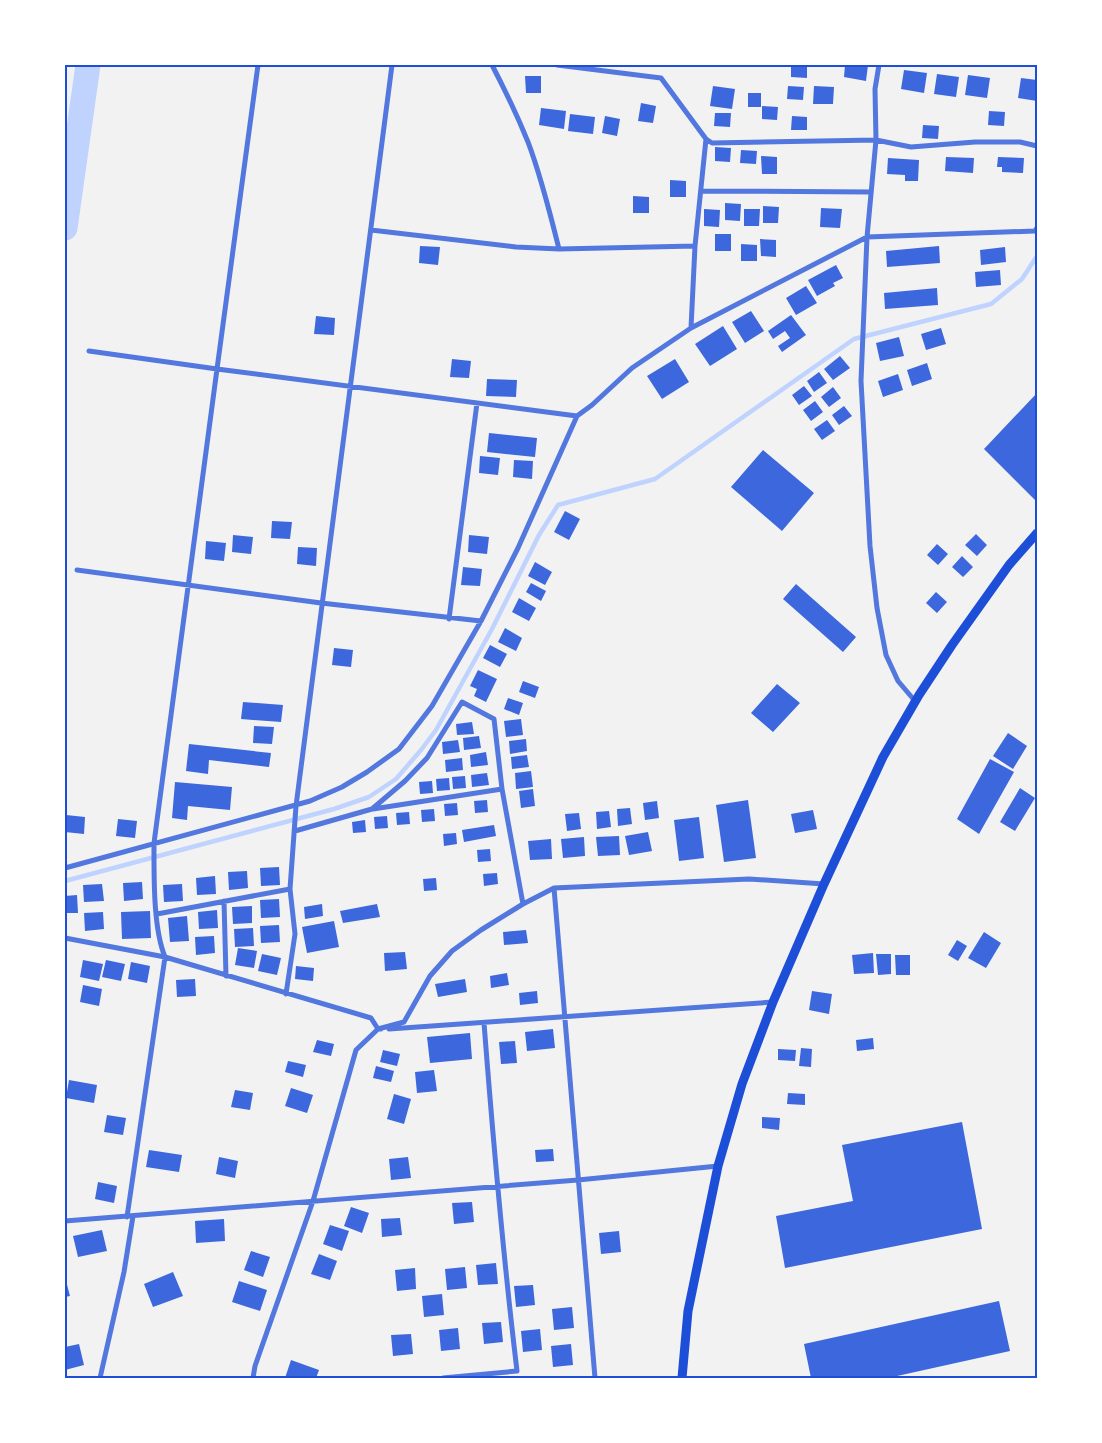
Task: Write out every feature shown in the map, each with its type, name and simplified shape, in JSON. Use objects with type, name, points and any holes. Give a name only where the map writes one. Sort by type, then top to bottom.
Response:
[{"type":"main road","points":[[682,1378],[688,1311],[718,1166],[742,1084],[773,1002],[824,884],[883,757],[915,701],[952,645],[998,581],[1037,533]]},
{"type":"street","points":[[100,1378],[124,1272],[165,957],[160,944],[154,846],[258,65]]},
{"type":"street","points":[[286,994],[295,934],[290,889],[296,808],[392,65]]},
{"type":"street","points":[[492,65],[528,143],[546,198],[558,249]]},
{"type":"street","points":[[557,65],[661,78],[706,139],[712,142],[876,140],[911,148],[975,142],[1020,142],[1037,146]]},
{"type":"street","points":[[878,65],[875,89],[876,140],[867,237],[861,381],[870,546],[877,608],[886,655],[898,681],[915,701]]},
{"type":"street","points":[[691,328],[695,246],[706,139]]},
{"type":"street","points":[[701,191],[871,192]]},
{"type":"street","points":[[65,868],[296,808],[342,787],[399,749],[432,706],[482,621],[518,548],[577,416],[592,405],[632,368],[691,328],[867,237],[1035,231],[1037,228]]},
{"type":"street","points":[[370,230],[516,247],[558,249],[695,246]]},
{"type":"street","points":[[90,351],[577,416]]},
{"type":"street","points":[[449,619],[477,403]]},
{"type":"street","points":[[77,570],[449,619],[482,621]]},
{"type":"street","points":[[372,809],[405,781],[427,758],[462,702],[494,719],[502,789],[523,904]]},
{"type":"street","points":[[295,830],[372,809],[502,789]]},
{"type":"street","points":[[253,1378],[313,1202],[356,1050],[378,1030],[404,1022],[430,976],[452,951],[481,930],[523,904],[554,888],[749,879],[824,884]]},
{"type":"street","points":[[554,888],[595,1378]]},
{"type":"street","points":[[158,914],[290,889]]},
{"type":"street","points":[[224,902],[226,976]]},
{"type":"street","points":[[65,938],[165,957],[371,1018],[378,1030]]},
{"type":"street","points":[[378,1030],[773,1002]]},
{"type":"street","points":[[442,1378],[517,1371],[497,1186],[484,1023]]},
{"type":"street","points":[[65,1221],[578,1180],[718,1166]]},
{"type":"building","points":[[791,65],[807,65],[807,78],[791,77]]},
{"type":"building","points":[[845,65],[868,65],[866,81],[844,77]]},
{"type":"building","points":[[904,70],[927,73],[924,93],[901,89]]},
{"type":"building","points":[[937,74],[959,77],[956,97],[934,94]]},
{"type":"building","points":[[968,75],[990,78],[987,98],[965,95]]},
{"type":"building","points":[[525,76],[541,76],[541,93],[526,93]]},
{"type":"building","points":[[1021,78],[1037,80],[1037,101],[1018,98]]},
{"type":"building","points":[[713,86],[735,89],[732,109],[710,106]]},
{"type":"building","points":[[788,86],[804,87],[803,100],[787,99]]},
{"type":"building","points":[[814,86],[834,87],[833,104],[813,104]]},
{"type":"building","points":[[748,93],[761,93],[761,107],[748,107]]},
{"type":"building","points":[[641,103],[656,106],[653,123],[638,121]]},
{"type":"building","points":[[762,106],[778,107],[777,120],[762,119]]},
{"type":"building","points":[[541,108],[566,111],[564,129],[539,125]]},
{"type":"building","points":[[989,111],[1005,112],[1004,126],[988,125]]},
{"type":"building","points":[[715,113],[731,113],[730,127],[714,126]]},
{"type":"building","points":[[570,114],[595,117],[593,134],[568,131]]},
{"type":"building","points":[[605,116],[620,119],[617,136],[602,133]]},
{"type":"building","points":[[792,116],[807,117],[807,130],[791,130]]},
{"type":"building","points":[[923,125],[939,126],[938,139],[922,138]]},
{"type":"building","points":[[715,147],[731,148],[730,162],[715,161]]},
{"type":"building","points":[[741,150],[757,151],[756,164],[740,163]]},
{"type":"building","points":[[761,156],[777,157],[777,174],[762,174]]},
{"type":"building","points":[[946,157],[974,158],[973,173],[945,171]]},
{"type":"building","points":[[998,157],[1024,158],[1023,173],[1002,172],[1002,167],[997,167]]},
{"type":"building","points":[[888,158],[919,160],[918,181],[905,181],[905,175],[887,174]]},
{"type":"building","points":[[670,180],[686,181],[686,197],[670,197]]},
{"type":"building","points":[[633,196],[649,197],[649,213],[633,213]]},
{"type":"building","points":[[725,203],[741,204],[740,221],[725,220]]},
{"type":"building","points":[[763,206],[779,207],[778,223],[763,223]]},
{"type":"building","points":[[821,208],[842,209],[840,228],[820,227]]},
{"type":"building","points":[[704,209],[720,210],[719,227],[704,226]]},
{"type":"building","points":[[744,209],[760,209],[759,226],[744,226]]},
{"type":"building","points":[[715,234],[731,234],[731,251],[715,251]]},
{"type":"building","points":[[760,239],[776,240],[776,257],[761,256]]},
{"type":"building","points":[[741,244],[757,245],[757,261],[741,261]]},
{"type":"building","points":[[420,246],[440,247],[438,265],[419,263]]},
{"type":"building","points":[[939,246],[940,263],[887,267],[886,251]]},
{"type":"building","points":[[1005,247],[1006,262],[981,265],[980,250]]},
{"type":"building","points":[[836,265],[843,278],[833,283],[835,286],[817,296],[808,280]]},
{"type":"building","points":[[1000,270],[1001,285],[976,287],[975,272]]},
{"type":"building","points":[[806,286],[817,303],[796,315],[786,298]]},
{"type":"building","points":[[937,288],[938,305],[885,309],[884,293]]},
{"type":"building","points":[[751,311],[764,331],[745,343],[732,322]]},
{"type":"building","points":[[791,315],[806,335],[782,352],[778,346],[790,338],[785,331],[773,339],[768,331]]},
{"type":"building","points":[[316,316],[335,318],[334,335],[314,334]]},
{"type":"building","points":[[723,326],[737,349],[710,366],[695,344]]},
{"type":"building","points":[[941,328],[946,344],[926,350],[921,334]]},
{"type":"building","points":[[899,337],[904,356],[880,361],[876,343]]},
{"type":"building","points":[[840,356],[850,368],[833,380],[824,369]]},
{"type":"building","points":[[452,359],[471,361],[469,378],[450,377]]},
{"type":"building","points":[[675,359],[689,382],[662,399],[647,376]]},
{"type":"building","points":[[927,363],[932,379],[912,386],[907,370]]},
{"type":"building","points":[[819,372],[827,383],[814,392],[807,381]]},
{"type":"building","points":[[898,374],[903,390],[883,397],[878,381]]},
{"type":"building","points":[[487,379],[517,380],[516,397],[486,396]]},
{"type":"building","points":[[804,386],[812,396],[799,405],[792,395]]},
{"type":"building","points":[[833,387],[841,398],[829,407],[821,397]]},
{"type":"building","points":[[1037,393],[1037,502],[984,449]]},
{"type":"building","points":[[815,401],[823,412],[811,421],[803,410]]},
{"type":"building","points":[[844,406],[852,416],[839,425],[832,415]]},
{"type":"building","points":[[827,420],[835,431],[822,440],[814,429]]},
{"type":"building","points":[[489,433],[537,438],[535,457],[487,452]]},
{"type":"building","points":[[763,450],[814,493],[782,531],[731,487]]},
{"type":"building","points":[[480,456],[500,458],[498,475],[479,473]]},
{"type":"building","points":[[514,460],[533,461],[532,479],[513,477]]},
{"type":"building","points":[[565,511],[580,519],[569,540],[554,532]]},
{"type":"building","points":[[272,521],[292,522],[290,539],[271,538]]},
{"type":"building","points":[[976,534],[987,545],[977,556],[965,545]]},
{"type":"building","points":[[233,535],[253,537],[251,554],[232,552]]},
{"type":"building","points":[[469,535],[489,537],[487,554],[468,552]]},
{"type":"building","points":[[206,541],[226,543],[224,561],[205,559]]},
{"type":"building","points":[[937,544],[948,554],[938,565],[927,555]]},
{"type":"building","points":[[298,547],[317,548],[316,566],[297,564]]},
{"type":"building","points":[[962,556],[973,567],[963,577],[952,567]]},
{"type":"building","points":[[535,562],[552,572],[545,585],[528,576]]},
{"type":"building","points":[[463,567],[482,569],[480,586],[461,585]]},
{"type":"building","points":[[531,583],[546,591],[541,601],[526,592]]},
{"type":"building","points":[[796,584],[856,637],[843,652],[783,599]]},
{"type":"building","points":[[936,592],[947,602],[937,613],[926,603]]},
{"type":"building","points":[[519,598],[536,608],[529,621],[512,612]]},
{"type":"building","points":[[505,628],[522,638],[516,651],[498,642]]},
{"type":"building","points":[[490,645],[507,654],[500,667],[483,658]]},
{"type":"building","points":[[334,648],[353,650],[351,667],[332,665]]},
{"type":"building","points":[[478,670],[497,679],[486,702],[474,696],[477,689],[470,686]]},
{"type":"building","points":[[523,681],[539,687],[535,698],[519,692]]},
{"type":"building","points":[[777,684],[800,703],[773,732],[751,713]]},
{"type":"building","points":[[508,698],[523,703],[519,715],[504,709]]},
{"type":"building","points":[[243,702],[283,705],[281,722],[241,719]]},
{"type":"building","points":[[521,719],[523,735],[506,737],[504,721]]},
{"type":"building","points":[[472,722],[474,734],[457,735],[456,724]]},
{"type":"building","points":[[254,726],[274,727],[272,744],[253,743]]},
{"type":"building","points":[[1008,733],[1027,746],[1013,769],[993,756]]},
{"type":"building","points":[[479,736],[481,748],[464,750],[463,738]]},
{"type":"building","points":[[526,739],[527,751],[510,754],[509,741]]},
{"type":"building","points":[[458,740],[460,752],[443,754],[442,742]]},
{"type":"building","points":[[189,744],[271,753],[269,767],[209,760],[208,774],[186,771]]},
{"type":"building","points":[[486,752],[488,765],[471,767],[470,755]]},
{"type":"building","points":[[527,755],[529,767],[512,769],[511,757]]},
{"type":"building","points":[[462,758],[463,770],[446,772],[445,760]]},
{"type":"building","points":[[990,759],[1014,772],[979,834],[957,819]]},
{"type":"building","points":[[531,771],[533,787],[516,789],[515,773]]},
{"type":"building","points":[[487,773],[489,785],[472,787],[471,775]]},
{"type":"building","points":[[465,776],[466,788],[453,789],[452,777]]},
{"type":"building","points":[[449,778],[450,790],[437,791],[436,779]]},
{"type":"building","points":[[432,781],[433,793],[420,794],[419,782]]},
{"type":"building","points":[[175,782],[232,787],[230,810],[188,806],[187,820],[172,818]]},
{"type":"building","points":[[1020,788],[1035,798],[1015,831],[1000,822]]},
{"type":"building","points":[[533,789],[535,806],[521,808],[519,791]]},
{"type":"building","points":[[487,800],[488,812],[475,813],[474,801]]},
{"type":"building","points":[[748,800],[756,858],[724,862],[716,805]]},
{"type":"building","points":[[657,801],[659,818],[645,820],[643,803]]},
{"type":"building","points":[[457,803],[458,815],[445,816],[444,804]]},
{"type":"building","points":[[630,808],[632,824],[618,826],[617,809]]},
{"type":"building","points":[[434,809],[435,821],[422,822],[421,810]]},
{"type":"building","points":[[813,810],[817,829],[795,833],[791,814]]},
{"type":"building","points":[[609,811],[611,827],[597,829],[596,812]]},
{"type":"building","points":[[409,812],[410,824],[397,825],[396,813]]},
{"type":"building","points":[[579,813],[581,829],[567,831],[565,814]]},
{"type":"building","points":[[66,815],[85,817],[84,834],[65,832]]},
{"type":"building","points":[[387,816],[388,828],[375,829],[374,817]]},
{"type":"building","points":[[699,817],[704,858],[679,861],[674,820]]},
{"type":"building","points":[[118,819],[137,821],[135,838],[116,836]]},
{"type":"building","points":[[365,820],[366,832],[353,833],[352,822]]},
{"type":"building","points":[[494,825],[496,836],[464,842],[462,830]]},
{"type":"building","points":[[648,832],[652,851],[629,855],[625,836]]},
{"type":"building","points":[[456,833],[457,844],[444,846],[443,834]]},
{"type":"building","points":[[619,836],[620,855],[598,856],[596,837]]},
{"type":"building","points":[[584,837],[585,856],[563,858],[561,839]]},
{"type":"building","points":[[551,839],[552,859],[530,860],[528,841]]},
{"type":"building","points":[[490,849],[491,861],[478,862],[477,850]]},
{"type":"building","points":[[279,867],[280,885],[261,886],[260,868]]},
{"type":"building","points":[[247,871],[248,888],[229,890],[228,872]]},
{"type":"building","points":[[497,873],[498,884],[484,886],[483,874]]},
{"type":"building","points":[[215,876],[216,894],[197,895],[196,878]]},
{"type":"building","points":[[436,878],[437,890],[424,891],[423,879]]},
{"type":"building","points":[[142,882],[143,899],[124,901],[123,883]]},
{"type":"building","points":[[102,884],[104,901],[84,902],[83,885]]},
{"type":"building","points":[[182,884],[183,901],[164,902],[163,885]]},
{"type":"building","points":[[77,895],[78,913],[65,913],[65,896]]},
{"type":"building","points":[[279,899],[280,917],[261,918],[260,900]]},
{"type":"building","points":[[322,904],[323,916],[305,919],[304,907]]},
{"type":"building","points":[[377,904],[380,917],[343,923],[340,911]]},
{"type":"building","points":[[252,906],[252,923],[233,924],[232,907]]},
{"type":"building","points":[[217,910],[218,928],[199,929],[198,912]]},
{"type":"building","points":[[150,911],[151,938],[122,939],[121,912]]},
{"type":"building","points":[[103,912],[104,929],[85,931],[84,913]]},
{"type":"building","points":[[187,916],[189,941],[170,942],[168,918]]},
{"type":"building","points":[[334,921],[339,947],[307,953],[302,927]]},
{"type":"building","points":[[279,925],[280,942],[261,943],[260,926]]},
{"type":"building","points":[[253,928],[254,946],[235,947],[234,929]]},
{"type":"building","points":[[526,930],[528,943],[504,945],[503,932]]},
{"type":"building","points":[[984,932],[1001,943],[986,968],[968,958]]},
{"type":"building","points":[[214,936],[215,953],[196,955],[195,937]]},
{"type":"building","points":[[957,940],[967,946],[958,961],[948,955]]},
{"type":"building","points":[[238,948],[257,951],[254,968],[235,965]]},
{"type":"building","points":[[405,952],[407,969],[385,971],[384,953]]},
{"type":"building","points":[[873,953],[874,973],[854,974],[852,955]]},
{"type":"building","points":[[262,954],[281,958],[277,975],[258,971]]},
{"type":"building","points":[[876,954],[891,954],[891,974],[878,975]]},
{"type":"building","points":[[895,955],[910,955],[910,975],[896,975]]},
{"type":"building","points":[[83,960],[103,964],[99,981],[80,977]]},
{"type":"building","points":[[106,960],[125,964],[121,981],[102,977]]},
{"type":"building","points":[[131,962],[150,966],[147,983],[128,979]]},
{"type":"building","points":[[296,966],[314,968],[313,981],[295,979]]},
{"type":"building","points":[[507,973],[509,985],[491,988],[490,976]]},
{"type":"building","points":[[195,979],[196,996],[177,997],[176,980]]},
{"type":"building","points":[[465,979],[467,992],[438,997],[435,984]]},
{"type":"building","points":[[83,985],[102,989],[99,1006],[80,1002]]},
{"type":"building","points":[[537,991],[538,1003],[520,1005],[519,993]]},
{"type":"building","points":[[812,991],[832,994],[829,1014],[809,1010]]},
{"type":"building","points":[[553,1029],[555,1048],[527,1051],[525,1032]]},
{"type":"building","points":[[470,1033],[472,1059],[430,1063],[427,1037]]},
{"type":"building","points":[[873,1038],[874,1049],[857,1051],[856,1040]]},
{"type":"building","points":[[317,1040],[334,1044],[331,1056],[313,1052]]},
{"type":"building","points":[[515,1041],[517,1063],[501,1064],[499,1042]]},
{"type":"building","points":[[801,1048],[812,1049],[811,1067],[799,1066]]},
{"type":"building","points":[[778,1049],[796,1050],[795,1061],[778,1060]]},
{"type":"building","points":[[383,1050],[400,1054],[397,1066],[380,1062]]},
{"type":"building","points":[[288,1061],[306,1065],[303,1077],[285,1072]]},
{"type":"building","points":[[376,1066],[394,1071],[391,1082],[373,1078]]},
{"type":"building","points":[[434,1070],[437,1091],[417,1093],[415,1072]]},
{"type":"building","points":[[69,1080],[97,1085],[94,1103],[66,1098]]},
{"type":"building","points":[[291,1088],[313,1095],[307,1113],[285,1106]]},
{"type":"building","points":[[235,1090],[253,1093],[250,1110],[231,1107]]},
{"type":"building","points":[[788,1093],[805,1094],[805,1105],[787,1104]]},
{"type":"building","points":[[394,1094],[411,1099],[404,1124],[387,1119]]},
{"type":"building","points":[[107,1115],[126,1118],[123,1135],[104,1132]]},
{"type":"building","points":[[762,1117],[780,1118],[779,1130],[762,1128]]},
{"type":"building","points":[[962,1122],[982,1229],[785,1268],[776,1216],[853,1201],[842,1145]]},
{"type":"building","points":[[553,1149],[554,1161],[536,1162],[535,1150]]},
{"type":"building","points":[[149,1150],[182,1155],[179,1172],[146,1167]]},
{"type":"building","points":[[219,1157],[238,1161],[235,1178],[216,1174]]},
{"type":"building","points":[[408,1157],[411,1178],[391,1180],[389,1159]]},
{"type":"building","points":[[98,1182],[117,1186],[114,1203],[95,1199]]},
{"type":"building","points":[[472,1202],[474,1222],[454,1224],[452,1203]]},
{"type":"building","points":[[351,1207],[369,1213],[362,1233],[344,1226]]},
{"type":"building","points":[[400,1218],[402,1235],[382,1237],[381,1219]]},
{"type":"building","points":[[224,1219],[225,1241],[196,1243],[195,1221]]},
{"type":"building","points":[[330,1225],[349,1231],[342,1251],[323,1244]]},
{"type":"building","points":[[102,1230],[107,1251],[78,1257],[73,1236]]},
{"type":"building","points":[[619,1231],[621,1252],[601,1254],[599,1233]]},
{"type":"building","points":[[251,1251],[270,1257],[263,1277],[244,1270]]},
{"type":"building","points":[[319,1254],[337,1261],[330,1280],[311,1274]]},
{"type":"building","points":[[496,1263],[498,1284],[478,1285],[476,1265]]},
{"type":"building","points":[[465,1267],[467,1288],[447,1290],[445,1269]]},
{"type":"building","points":[[415,1268],[416,1289],[397,1291],[395,1270]]},
{"type":"building","points":[[173,1272],[183,1296],[153,1307],[144,1284]]},
{"type":"building","points":[[65,1277],[70,1296],[65,1297]]},
{"type":"building","points":[[239,1281],[267,1290],[260,1311],[232,1302]]},
{"type":"building","points":[[533,1285],[535,1305],[516,1307],[514,1286]]},
{"type":"building","points":[[442,1294],[444,1315],[424,1317],[422,1296]]},
{"type":"building","points":[[999,1301],[1010,1351],[888,1378],[811,1378],[804,1344]]},
{"type":"building","points":[[572,1307],[574,1328],[554,1330],[552,1309]]},
{"type":"building","points":[[501,1322],[503,1342],[484,1344],[482,1323]]},
{"type":"building","points":[[458,1328],[460,1349],[441,1351],[439,1330]]},
{"type":"building","points":[[540,1329],[542,1350],[523,1352],[521,1331]]},
{"type":"building","points":[[411,1334],[413,1354],[393,1356],[391,1335]]},
{"type":"building","points":[[79,1344],[84,1365],[65,1370],[65,1347]]},
{"type":"building","points":[[571,1344],[573,1365],[553,1367],[551,1346]]},
{"type":"building","points":[[291,1360],[319,1370],[316,1378],[285,1378]]},
{"type":"waterway","points":[[65,228],[88,65]]},
{"type":"waterway","points":[[65,881],[334,809],[369,797],[396,779],[436,730],[492,629],[539,535],[558,505],[655,479],[854,339],[991,304],[1022,279],[1037,256]]}]
